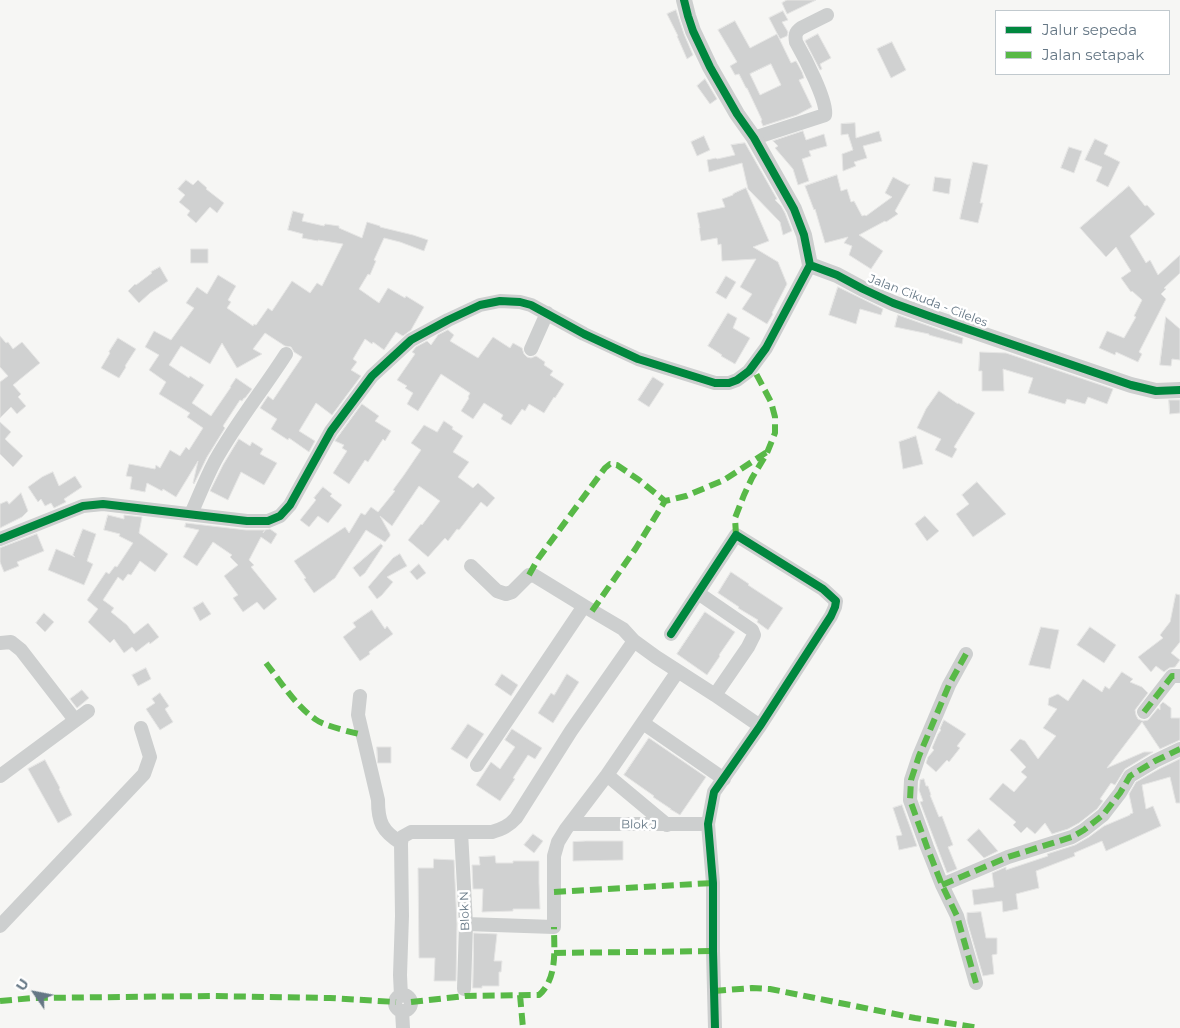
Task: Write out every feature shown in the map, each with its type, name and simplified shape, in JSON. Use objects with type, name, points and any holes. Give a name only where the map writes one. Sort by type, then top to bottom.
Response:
[{"type":"street","points":[[0,539],[83,506],[103,504],[247,521],[268,521],[280,516],[290,505],[331,431],[372,376],[411,340],[448,320],[480,306],[500,302],[520,302],[531,305],[584,334],[638,359],[715,384],[729,383],[737,380],[749,371],[766,348],[810,265],[804,235],[794,209],[754,138],[710,67],[693,30],[684,0]]},
{"type":"street","points":[[754,138],[825,115],[826,109],[816,81],[796,42],[795,36],[801,28],[827,15]]},
{"type":"street","name":"Jalan Cikuda - Cileles","points":[[810,265],[837,275],[862,289],[929,316],[1046,356],[1146,389],[1156,391],[1180,390]]},
{"type":"street","points":[[531,349],[547,313]]},
{"type":"street","points":[[191,514],[216,460],[286,354]]},
{"type":"street","points":[[671,634],[736,535],[823,590],[836,601],[836,608],[831,616],[760,726],[714,792],[708,824],[713,883],[715,1028]]},
{"type":"street","points":[[471,566],[497,591],[506,594],[512,592],[529,575],[535,576],[623,629],[634,641],[656,657],[760,726]]},
{"type":"street","points":[[698,593],[752,630],[754,636],[715,695]]},
{"type":"street","points":[[477,765],[584,606]]},
{"type":"street","points":[[403,1028],[402,1010],[410,1008],[411,1004],[407,996],[401,996],[402,837],[410,832],[492,832],[511,824],[571,731],[634,641]]},
{"type":"street","points":[[0,643],[11,642],[21,650],[75,720]]},
{"type":"street","points":[[966,654],[949,685],[913,770],[910,800],[942,885],[957,916],[976,983]]},
{"type":"street","points":[[466,924],[554,927],[554,856],[558,842],[607,775],[678,671]]},
{"type":"street","points":[[1144,712],[1172,676],[1180,676]]},
{"type":"street","points":[[360,696],[358,715],[378,800],[381,823],[389,835],[401,842]]},
{"type":"street","points":[[0,776],[88,711]]},
{"type":"street","points":[[643,723],[724,779]]},
{"type":"street","points":[[0,926],[144,774],[150,757],[141,728]]},
{"type":"street","points":[[942,885],[1008,857],[1072,837],[1103,815],[1130,776],[1180,749]]},
{"type":"street","points":[[607,775],[667,825]]},
{"type":"street","name":"Blok J","points":[[571,824],[708,824]]},
{"type":"street","name":"Blok N","points":[[462,832],[466,924],[464,989]]},
{"type":"building","points":[[787,0],[816,0],[787,14],[782,3]]},
{"type":"building","points":[[676,10],[693,55],[687,59],[667,14]]},
{"type":"building","points":[[783,11],[788,20],[782,22],[788,32],[787,36],[780,39],[769,18]]},
{"type":"building","points":[[735,21],[750,48],[777,34],[791,63],[796,61],[802,72],[804,78],[799,80],[812,107],[797,115],[763,126],[747,88],[739,74],[735,75],[730,66],[737,62],[718,30]],"holes":[[[771,64],[781,85],[760,95],[750,74]]]},
{"type":"building","points":[[818,34],[831,58],[820,64],[822,69],[820,70],[805,41]]},
{"type":"building","points":[[892,42],[906,70],[891,78],[877,49]]},
{"type":"building","points":[[705,79],[717,99],[710,104],[697,86]]},
{"type":"building","points":[[855,123],[856,138],[879,131],[882,141],[863,146],[867,158],[854,162],[856,166],[843,171],[842,154],[853,150],[848,134],[841,135],[841,124]]},
{"type":"building","points":[[803,131],[806,140],[824,134],[827,146],[809,151],[811,156],[802,159],[809,181],[798,185],[793,169],[775,148],[778,146],[773,141]]},
{"type":"building","points":[[704,136],[710,150],[697,156],[691,142]]},
{"type":"building","points":[[1095,139],[1108,145],[1104,154],[1120,162],[1108,187],[1096,181],[1102,167],[1085,160]]},
{"type":"building","points":[[745,143],[777,199],[775,200],[785,213],[792,231],[783,235],[780,222],[748,189],[742,163],[709,172],[707,160],[735,155],[731,145]]},
{"type":"building","points":[[1069,147],[1082,151],[1074,173],[1061,168]]},
{"type":"building","points":[[973,162],[988,165],[980,203],[983,203],[978,223],[960,219]]},
{"type":"building","points":[[837,175],[841,191],[847,189],[851,202],[854,201],[862,216],[866,216],[892,197],[885,193],[893,177],[908,185],[910,184],[895,211],[898,214],[859,235],[883,251],[871,269],[849,255],[852,246],[844,243],[848,237],[825,243],[815,209],[805,186]]},
{"type":"building","points":[[935,177],[951,179],[949,194],[933,191]]},
{"type":"building","points":[[186,180],[193,185],[198,180],[224,203],[217,213],[210,207],[196,223],[187,215],[190,211],[179,202],[185,195],[178,189]]},
{"type":"building","points":[[1129,186],[1145,206],[1147,205],[1155,214],[1130,236],[1146,263],[1150,260],[1158,275],[1180,255],[1180,273],[1164,288],[1166,289],[1161,294],[1166,299],[1139,352],[1142,354],[1138,362],[1116,352],[1115,355],[1099,348],[1107,331],[1124,338],[1136,317],[1134,316],[1142,300],[1131,292],[1121,278],[1131,271],[1116,247],[1106,257],[1080,228]]},
{"type":"building","points":[[746,188],[769,241],[753,247],[778,262],[787,284],[767,324],[742,309],[752,294],[740,287],[756,259],[722,261],[721,244],[718,245],[717,238],[701,241],[697,213],[725,207],[722,199]]},
{"type":"building","points":[[293,211],[304,214],[302,221],[324,226],[325,224],[339,226],[339,228],[362,238],[367,222],[428,240],[424,251],[384,238],[374,260],[376,261],[370,275],[368,274],[359,289],[379,303],[388,288],[424,307],[411,330],[403,336],[396,332],[384,350],[365,339],[353,359],[357,362],[351,370],[361,376],[332,415],[316,403],[299,431],[315,441],[309,452],[289,438],[288,440],[271,429],[277,419],[260,408],[268,396],[273,400],[302,357],[294,352],[291,347],[285,346],[265,333],[253,349],[262,354],[237,368],[222,343],[210,364],[181,346],[169,365],[204,385],[192,403],[211,416],[236,378],[252,389],[242,401],[240,400],[223,426],[225,428],[207,457],[194,484],[198,461],[176,497],[163,489],[162,491],[147,483],[145,492],[130,489],[132,477],[126,476],[129,464],[155,469],[156,465],[160,468],[170,450],[180,456],[186,447],[189,450],[203,428],[187,417],[190,413],[159,394],[166,382],[149,370],[159,355],[145,347],[154,331],[171,340],[194,308],[186,303],[197,287],[207,294],[218,275],[236,286],[228,300],[231,302],[227,308],[253,326],[254,324],[256,325],[268,308],[272,311],[292,281],[310,293],[317,283],[322,286],[343,244],[302,238],[303,234],[288,230]]},
{"type":"building","points":[[191,249],[208,249],[208,263],[191,263]]},
{"type":"building","points":[[160,267],[168,281],[139,303],[128,291]]},
{"type":"building","points":[[726,276],[736,282],[726,299],[716,293]]},
{"type":"building","points":[[838,287],[883,309],[881,315],[860,309],[856,324],[829,315]]},
{"type":"building","points":[[728,313],[737,318],[733,328],[750,338],[735,364],[708,346]]},
{"type":"building","points":[[898,315],[963,338],[962,344],[929,334],[895,327]]},
{"type":"building","points":[[1166,317],[1180,329],[1180,360],[1172,359],[1171,366],[1160,365]]},
{"type":"building","points":[[448,330],[454,335],[450,341],[478,358],[493,337],[510,348],[513,343],[522,348],[527,357],[536,356],[545,362],[544,365],[553,371],[550,375],[564,384],[544,413],[529,404],[525,411],[522,409],[511,425],[501,419],[503,415],[484,403],[473,419],[461,411],[470,393],[441,374],[418,411],[407,404],[413,393],[405,388],[407,386],[397,380],[415,354],[412,352],[416,347],[427,341],[431,345],[438,335]]},
{"type":"building","points":[[0,336],[13,349],[22,342],[40,363],[13,385],[21,394],[18,397],[26,406],[17,414],[11,407],[0,418],[0,382],[8,376],[0,367]]},
{"type":"building","points":[[118,338],[136,349],[119,378],[101,368]]},
{"type":"building","points":[[980,352],[1006,353],[1113,389],[1107,404],[1088,397],[1085,404],[1067,399],[1065,404],[1028,393],[1033,378],[1003,369],[1004,391],[982,391],[982,371],[979,371]]},
{"type":"building","points":[[653,377],[664,384],[649,407],[638,400]]},
{"type":"building","points":[[939,391],[975,413],[954,447],[957,449],[952,458],[935,450],[941,439],[917,428],[926,409]]},
{"type":"building","points":[[1169,400],[1180,400],[1180,413],[1170,414]]},
{"type":"building","points":[[362,404],[379,416],[375,421],[391,431],[385,441],[383,439],[368,462],[365,460],[349,484],[333,473],[347,451],[342,448],[344,445],[335,441]]},
{"type":"building","points":[[444,421],[463,436],[453,452],[469,462],[458,477],[473,488],[478,483],[495,498],[487,507],[481,502],[459,530],[457,529],[448,541],[445,538],[428,557],[408,540],[440,501],[419,486],[392,526],[380,516],[390,534],[385,542],[366,530],[335,578],[314,593],[294,561],[345,527],[349,533],[361,513],[365,515],[371,507],[378,512],[395,491],[393,490],[421,450],[411,443],[424,425],[437,432]]},
{"type":"building","points":[[0,422],[11,432],[5,439],[23,456],[13,467],[0,454]]},
{"type":"building","points":[[916,436],[923,464],[903,469],[899,442]]},
{"type":"building","points":[[239,439],[250,446],[252,442],[263,449],[260,454],[277,463],[264,485],[241,472],[228,500],[210,491]]},
{"type":"building","points":[[53,472],[59,486],[75,476],[82,487],[64,499],[66,502],[54,508],[51,503],[45,506],[41,499],[38,502],[28,487]]},
{"type":"building","points":[[977,482],[1006,514],[973,537],[956,514],[969,504],[962,495]]},
{"type":"building","points":[[323,487],[332,494],[330,496],[342,505],[328,523],[318,516],[309,527],[300,520],[316,500],[314,498]]},
{"type":"building","points":[[21,493],[28,511],[22,517],[0,528],[0,504],[7,501],[9,504]]},
{"type":"building","points":[[108,515],[124,519],[124,515],[142,517],[139,533],[168,554],[155,572],[140,561],[131,575],[128,574],[123,581],[118,577],[103,600],[114,608],[111,612],[127,625],[134,634],[148,623],[159,637],[136,652],[132,647],[124,653],[114,639],[110,643],[88,622],[98,609],[87,600],[106,572],[109,574],[115,566],[117,567],[133,543],[119,536],[120,534],[104,530]]},
{"type":"building","points":[[925,516],[939,531],[927,541],[915,524]]},
{"type":"building","points":[[186,523],[246,530],[270,529],[277,534],[271,544],[261,537],[249,560],[254,565],[251,567],[277,599],[264,610],[257,602],[243,612],[233,598],[238,595],[224,576],[238,565],[230,557],[232,555],[213,542],[197,566],[183,557],[199,530],[185,527]]},
{"type":"building","points":[[83,529],[96,534],[87,561],[93,564],[84,585],[48,570],[56,549],[75,557],[73,555]]},
{"type":"building","points":[[37,534],[44,551],[17,562],[19,566],[4,572],[0,562],[0,548]]},
{"type":"building","points":[[381,544],[383,546],[365,573],[360,577],[353,568]]},
{"type":"building","points":[[400,554],[407,566],[387,577],[393,582],[377,599],[368,587],[393,558]]},
{"type":"building","points":[[419,564],[426,573],[417,580],[410,572]]},
{"type":"building","points":[[731,572],[783,608],[768,630],[757,622],[758,620],[718,593]]},
{"type":"building","points":[[1176,594],[1180,595],[1180,642],[1171,653],[1180,660],[1175,667],[1169,668],[1164,672],[1156,666],[1151,672],[1138,657],[1163,638],[1160,635],[1170,622]]},
{"type":"building","points":[[203,602],[211,614],[200,621],[193,608]]},
{"type":"building","points":[[372,610],[385,629],[387,626],[393,634],[360,661],[343,637],[356,627],[353,623]]},
{"type":"building","points":[[705,612],[735,632],[707,675],[677,654]]},
{"type":"building","points":[[44,613],[54,622],[45,632],[36,623]]},
{"type":"building","points":[[1041,627],[1059,630],[1050,669],[1029,665]]},
{"type":"building","points":[[1090,627],[1116,645],[1104,663],[1077,645]]},
{"type":"building","points":[[146,668],[151,679],[138,686],[132,675]]},
{"type":"building","points":[[1122,672],[1133,679],[1130,682],[1142,687],[1148,693],[1135,710],[1138,719],[1148,720],[1158,708],[1160,710],[1160,705],[1163,702],[1171,708],[1171,718],[1180,718],[1180,740],[1160,749],[1142,722],[1107,768],[1144,752],[1153,752],[1125,769],[1115,785],[1111,783],[1100,799],[1103,801],[1097,809],[1068,829],[1052,834],[1045,823],[1035,834],[1027,827],[1021,833],[1013,825],[1016,822],[989,799],[1003,783],[1014,792],[1027,777],[1021,772],[1026,767],[1010,750],[1020,739],[1025,741],[1038,759],[1056,736],[1043,728],[1057,709],[1048,705],[1049,698],[1058,694],[1068,701],[1083,679],[1102,692],[1105,686],[1109,689]]},
{"type":"building","points":[[502,674],[518,685],[511,696],[495,685]]},
{"type":"building","points":[[567,674],[579,682],[553,723],[538,713],[551,693],[554,695]]},
{"type":"building","points":[[82,690],[89,698],[77,708],[70,699]]},
{"type":"building","points":[[160,693],[169,706],[165,709],[173,722],[160,730],[146,709],[155,703],[152,699]]},
{"type":"building","points":[[944,720],[966,734],[957,746],[960,748],[949,762],[947,760],[936,772],[926,763],[934,750],[932,748]]},
{"type":"building","points":[[468,724],[484,734],[467,759],[451,749]]},
{"type":"building","points":[[512,729],[542,748],[535,759],[528,755],[500,801],[476,785],[491,762],[500,769],[515,747],[505,740]]},
{"type":"building","points":[[649,738],[706,777],[680,815],[624,775]]},
{"type":"building","points":[[377,747],[391,747],[391,763],[378,763]]},
{"type":"building","points":[[1180,759],[1180,803],[1176,803],[1170,777],[1142,785],[1146,809],[1153,806],[1161,826],[1106,851],[1102,841],[1074,853],[1075,856],[1036,871],[1039,888],[1016,894],[1018,909],[1003,912],[1002,901],[974,905],[972,890],[994,887],[992,873],[1006,867],[1006,870],[1048,856],[1047,854],[1075,845],[1104,826],[1133,813],[1129,794],[1136,782]]},
{"type":"building","points":[[45,760],[72,815],[58,823],[28,769]]},
{"type":"building","points":[[924,779],[939,817],[942,816],[953,845],[948,847],[957,869],[947,873],[920,802],[923,801],[919,790],[920,780]]},
{"type":"building","points":[[902,805],[917,846],[899,850],[896,836],[902,835],[893,808]]},
{"type":"building","points":[[979,829],[998,851],[984,858],[967,840]]},
{"type":"building","points":[[533,834],[543,841],[534,853],[524,845]]},
{"type":"building","points":[[623,841],[623,860],[573,861],[573,842]]},
{"type":"building","points":[[495,856],[496,863],[539,861],[540,909],[482,912],[483,889],[473,889],[472,865],[480,865],[479,857]]},
{"type":"building","points":[[434,859],[454,860],[457,924],[456,981],[434,981],[435,958],[419,958],[418,868],[433,868]]},
{"type":"building","points":[[981,912],[986,938],[997,938],[997,954],[992,955],[994,974],[983,976],[967,921],[967,913]]},
{"type":"building","points":[[474,933],[497,934],[494,961],[502,961],[501,972],[499,972],[499,986],[473,988]]},
{"type":"marked path","points":[[736,535],[735,518],[744,495],[767,453],[775,433],[775,417],[771,402],[752,366]]},
{"type":"marked path","points":[[529,575],[538,559],[605,468],[610,464],[617,465],[665,501],[686,496],[724,480],[767,452]]},
{"type":"marked path","points":[[592,611],[636,548],[665,501]]},
{"type":"marked path","points":[[966,654],[949,685],[919,756],[911,780],[910,800],[942,885],[957,916],[976,983]]},
{"type":"marked path","points":[[266,663],[295,700],[319,722],[363,735]]},
{"type":"marked path","points":[[1144,712],[1172,676],[1180,676]]},
{"type":"marked path","points":[[942,885],[1008,857],[1072,837],[1103,815],[1130,776],[1180,749]]},
{"type":"marked path","points":[[554,892],[713,883]]},
{"type":"marked path","points":[[411,1002],[465,996],[539,995],[549,980],[554,963],[554,927]]},
{"type":"marked path","points":[[554,953],[713,951]]},
{"type":"marked path","points":[[714,991],[752,988],[770,989],[915,1018],[980,1028]]},
{"type":"marked path","points":[[520,995],[523,1028]]},
{"type":"marked path","points":[[0,1001],[33,998],[210,996],[330,998],[396,1002]]},
{"type":"cycle path","points":[[684,0],[693,31],[710,67],[737,114],[754,138],[794,209],[804,235],[810,265],[837,275],[893,303],[1131,385],[1156,391],[1180,390]]},
{"type":"cycle path","points":[[0,539],[83,506],[103,504],[247,521],[268,521],[280,516],[290,505],[331,431],[372,376],[411,340],[480,305],[500,301],[520,302],[531,305],[584,334],[638,359],[715,383],[729,383],[737,380],[749,371],[766,348],[810,265]]},
{"type":"cycle path","points":[[671,634],[736,535],[823,589],[836,601],[831,616],[760,726],[714,792],[708,824],[713,883],[715,1028]]}]
